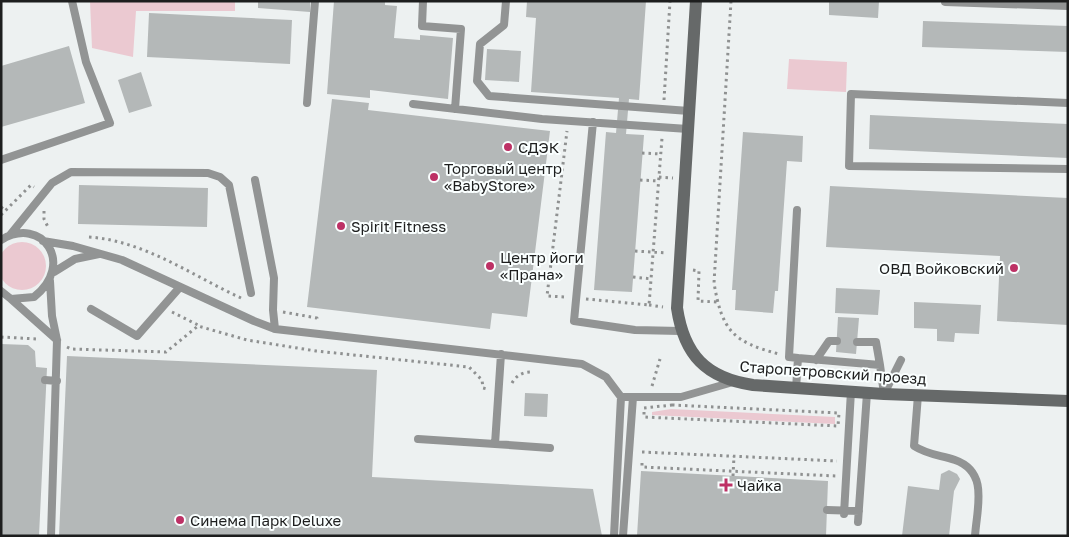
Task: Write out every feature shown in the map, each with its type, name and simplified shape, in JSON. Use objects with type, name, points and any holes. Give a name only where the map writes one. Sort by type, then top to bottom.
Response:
[{"type":"street","name":"Старопетровский проезд","points":[[696,1],[677,308],[680,331],[688,348],[716,374],[733,382],[796,389],[866,393],[1068,401]]},
{"type":"lane","points":[[1,160],[110,123],[86,62],[72,1]]},
{"type":"lane","points":[[307,103],[315,1]]},
{"type":"lane","points":[[423,1],[422,26],[461,29],[455,109]]},
{"type":"lane","points":[[506,1],[504,25],[480,44],[477,81],[489,96],[689,111]]},
{"type":"lane","points":[[945,2],[1068,6]]},
{"type":"lane","points":[[1068,103],[851,94],[849,166],[1068,169]]},
{"type":"lane","points":[[413,104],[568,120],[688,129]]},
{"type":"lane","points":[[593,122],[574,321],[635,330],[680,331]]},
{"type":"lane","points":[[10,235],[52,184],[71,172],[208,173],[220,177],[229,185],[250,293]]},
{"type":"lane","points":[[255,180],[274,278],[272,310],[275,328]]},
{"type":"lane","points":[[797,210],[789,357],[880,366]]},
{"type":"lane","points":[[1,240],[10,235],[23,233],[34,235],[43,241],[106,254],[254,321],[275,328],[582,364],[606,377],[621,397],[614,536]]},
{"type":"lane","points":[[11,299],[34,297],[50,281],[54,272],[54,260],[43,241]]},
{"type":"lane","points":[[54,272],[75,260],[91,254],[106,254]]},
{"type":"lane","points":[[50,281],[52,316],[57,340],[50,536]]},
{"type":"lane","points":[[91,309],[136,336],[180,287]]},
{"type":"lane","points":[[2,292],[57,340]]},
{"type":"lane","points":[[816,360],[830,341],[837,341]]},
{"type":"lane","points":[[857,342],[876,342],[884,394]]},
{"type":"lane","points":[[495,444],[501,354]]},
{"type":"lane","points":[[796,389],[798,358]]},
{"type":"lane","points":[[884,394],[900,360]]},
{"type":"lane","points":[[46,380],[57,381]]},
{"type":"lane","points":[[621,397],[681,396],[733,382]]},
{"type":"lane","points":[[845,513],[851,391]]},
{"type":"lane","points":[[858,522],[866,393]]},
{"type":"lane","points":[[918,395],[914,446],[926,454],[955,460],[968,466],[976,475],[978,486],[975,536]]},
{"type":"lane","points":[[623,536],[632,397]]},
{"type":"lane","points":[[418,439],[550,448]]},
{"type":"lane","points":[[827,510],[845,513],[860,511]]},
{"type":"path","points":[[663,109],[670,1]]},
{"type":"path","points":[[731,1],[714,283],[717,302],[727,325],[741,342],[754,348],[789,357]]},
{"type":"path","points":[[568,120],[547,296],[665,307]]},
{"type":"path","points":[[649,305],[662,127]]},
{"type":"path","points":[[642,152],[660,154]]},
{"type":"path","points":[[640,180],[674,178]]},
{"type":"path","points":[[48,206],[44,210],[44,219],[49,228],[54,231]]},
{"type":"path","points":[[1,207],[6,211]]},
{"type":"path","points":[[86,237],[112,239],[158,255],[232,294],[272,310],[317,318],[316,350]]},
{"type":"path","points":[[635,251],[669,253]]},
{"type":"path","points":[[693,270],[699,271],[698,302],[717,302]]},
{"type":"path","points":[[633,277],[652,279]]},
{"type":"path","points":[[162,306],[198,326],[247,340],[316,350],[469,366],[482,380],[483,388],[508,390],[515,378],[525,372],[533,371]]},
{"type":"path","points":[[68,339],[71,349],[166,352],[198,326]]},
{"type":"path","points":[[644,426],[644,408],[672,405],[829,412],[839,413],[838,435]]},
{"type":"path","points":[[644,417],[838,426]]},
{"type":"path","points":[[643,443],[642,467],[836,476],[837,452]]},
{"type":"path","points":[[642,452],[837,461]]},
{"type":"path","points":[[733,476],[734,456]]},
{"type":"shaded area","points":[[90,1],[235,1],[235,11],[136,11],[133,57],[92,48]]},
{"type":"shaded area","points":[[789,59],[847,62],[846,92],[787,89]]},
{"type":"shaded area","points":[[22,242],[31,244],[39,249],[44,257],[46,266],[44,275],[39,283],[31,288],[22,290],[13,288],[5,283],[0,275],[-2,266],[0,257],[5,249],[13,244]]},
{"type":"shaded area","points":[[671,409],[835,417],[835,424],[652,415],[652,412]]},
{"type":"building","points":[[258,1],[310,1],[310,12],[258,8]]},
{"type":"building","points":[[334,1],[385,1],[385,5],[397,6],[394,38],[420,40],[420,35],[453,38],[448,99],[370,90],[370,98],[327,94]]},
{"type":"building","points":[[527,1],[646,1],[639,100],[629,99],[626,134],[644,135],[632,292],[594,290],[606,132],[616,133],[619,98],[531,92],[536,18],[526,17]]},
{"type":"building","points":[[829,1],[879,1],[878,18],[829,15]]},
{"type":"building","points":[[149,13],[292,20],[290,64],[147,57]]},
{"type":"building","points":[[923,21],[1068,26],[1068,52],[922,47]]},
{"type":"building","points":[[69,46],[85,103],[1,127],[1,66]]},
{"type":"building","points":[[487,49],[521,51],[519,82],[485,80]]},
{"type":"building","points":[[141,72],[152,106],[129,113],[118,80]]},
{"type":"building","name":"Торговый центр «BabyStore»","points":[[332,99],[369,103],[368,110],[550,131],[527,317],[492,313],[490,329],[307,307]]},
{"type":"building","points":[[870,115],[1068,124],[1068,158],[869,149]]},
{"type":"building","points":[[743,132],[803,136],[802,162],[787,161],[778,291],[775,291],[773,313],[735,310],[736,290],[732,290]]},
{"type":"building","points":[[79,185],[208,188],[207,227],[78,224]]},
{"type":"building","points":[[830,186],[1068,198],[1068,325],[997,321],[1000,256],[826,247]]},
{"type":"building","points":[[836,288],[880,290],[878,315],[835,313]]},
{"type":"building","points":[[914,302],[981,305],[979,334],[955,333],[954,342],[937,341],[937,329],[914,328]]},
{"type":"building","points":[[838,317],[859,318],[856,354],[836,352]]},
{"type":"building","points":[[1,344],[28,345],[35,351],[36,367],[47,368],[39,536],[1,536]]},
{"type":"building","points":[[67,356],[377,370],[372,477],[593,489],[602,536],[59,536]]},
{"type":"building","points":[[525,393],[548,394],[547,417],[524,416]]},
{"type":"building","points":[[949,470],[957,474],[960,479],[954,491],[949,536],[902,536],[908,486],[939,490],[941,474]]},
{"type":"building","points":[[641,471],[828,481],[826,536],[637,536]]},
{"type":"place","name":"СДЭК","points":[[508,147]]},
{"type":"place","name":"Торговый центр «BabyStore»","points":[[434,177]]},
{"type":"place","name":"Spirit Fitness","points":[[341,226]]},
{"type":"place","name":"Центр йоги «Прана»","points":[[490,266]]},
{"type":"place","name":"ОВД Войковский","points":[[1014,268]]},
{"type":"place","name":"Чайка","points":[[726,485]]},
{"type":"place","name":"Синема Парк Deluxe","points":[[180,520]]}]
